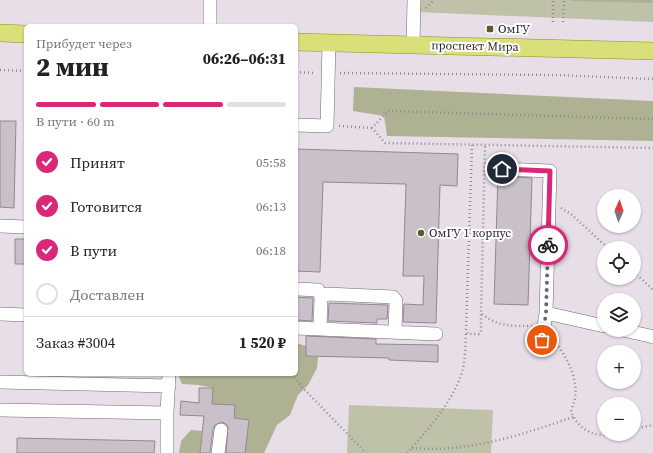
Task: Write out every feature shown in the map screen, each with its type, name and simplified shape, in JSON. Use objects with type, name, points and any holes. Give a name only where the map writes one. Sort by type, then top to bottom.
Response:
[{"type":"main road","points":[[0,33],[24,34]]},
{"type":"main road","name":"проспект Мира","points":[[298,42],[653,51]]},
{"type":"street","points":[[210,0],[210,24]]},
{"type":"street","points":[[413,45],[414,0]]},
{"type":"street","points":[[298,125],[327,126],[328,43]]},
{"type":"street","points":[[502,169],[550,171],[546,313],[548,339]]},
{"type":"street","points":[[0,226],[24,227]]},
{"type":"street","points":[[298,289],[318,290],[321,297],[320,329]]},
{"type":"street","points":[[321,297],[327,294],[394,297],[396,301],[395,332]]},
{"type":"street","points":[[546,313],[597,324]]},
{"type":"street","points":[[0,314],[24,315]]},
{"type":"street","points":[[298,328],[436,334]]},
{"type":"street","points":[[641,334],[653,338]]},
{"type":"street","points":[[0,382],[169,380],[167,453]]},
{"type":"street","points":[[0,410],[167,413]]},
{"type":"street","points":[[218,453],[221,430]]},
{"type":"path","points":[[553,22],[554,0]]},
{"type":"path","points":[[563,22],[564,0]]},
{"type":"path","points":[[0,70],[24,71]]},
{"type":"path","points":[[298,72],[555,75],[653,79]]},
{"type":"path","points":[[372,128],[388,111],[653,119]]},
{"type":"path","points":[[327,126],[372,128],[385,144],[653,148]]},
{"type":"path","points":[[407,453],[426,431],[450,398],[460,377],[464,361],[472,145]]},
{"type":"path","points":[[466,331],[468,334],[479,334],[481,332],[485,146]]},
{"type":"path","points":[[550,201],[571,214],[600,241]]},
{"type":"path","points":[[641,279],[653,290]]},
{"type":"path","points":[[482,314],[491,322],[507,326],[536,326]]},
{"type":"path","points":[[548,339],[568,361],[574,378],[576,391],[575,401],[571,410],[573,418],[579,426],[590,433],[597,433]]},
{"type":"path","points":[[293,376],[300,386],[366,453]]},
{"type":"path","points":[[412,448],[447,451],[482,445],[573,418]]},
{"type":"path","points":[[641,428],[653,425]]},
{"type":"green space","points":[[417,0],[653,0],[653,22],[417,12]]},
{"type":"green space","points":[[652,0],[653,3],[571,1]]},
{"type":"green space","points":[[354,87],[653,101],[653,141],[387,136],[384,116],[353,111]]},
{"type":"green space","points":[[298,344],[306,346],[306,356],[318,357],[317,368],[308,385],[298,395],[290,415],[277,425],[264,453],[245,453],[249,420],[234,418],[235,405],[212,404],[213,388],[182,384],[179,376],[298,376]]},
{"type":"green space","points":[[349,405],[493,410],[491,453],[347,453]]},
{"type":"green space","points":[[191,430],[202,431],[200,453],[179,453],[181,441]]},
{"type":"building","points":[[0,121],[16,121],[14,208],[0,207]]},
{"type":"building","name":"ОмГУ 1 корпус","points":[[298,149],[458,154],[457,186],[440,185],[436,323],[403,322],[404,304],[423,305],[424,276],[403,276],[406,184],[323,182],[320,272],[298,271]]},
{"type":"building","points":[[498,176],[532,178],[528,305],[494,304]]},
{"type":"building","points":[[15,239],[24,239],[24,264],[15,264]]},
{"type":"building","points":[[298,297],[313,298],[312,321],[298,320]]},
{"type":"building","points":[[329,303],[388,305],[387,319],[377,319],[377,323],[328,321]]},
{"type":"building","points":[[306,336],[376,339],[376,344],[438,345],[438,362],[389,360],[389,358],[306,356]]},
{"type":"building","points":[[199,388],[213,388],[212,404],[235,405],[234,418],[249,420],[245,453],[226,453],[228,427],[222,422],[215,425],[213,429],[210,453],[200,453],[204,416],[180,415],[181,401],[199,403]]},
{"type":"building","points":[[17,438],[155,441],[154,453],[17,453]]},
{"type":"way so far","points":[[542,340],[546,313],[548,245]]},
{"type":"place","name":"ОмГУ","points":[[490,29]]},
{"type":"place","name":"ОмГУ 1 корпус","points":[[421,233]]},
{"type":"route","points":[[502,169],[550,171],[548,245]]}]
